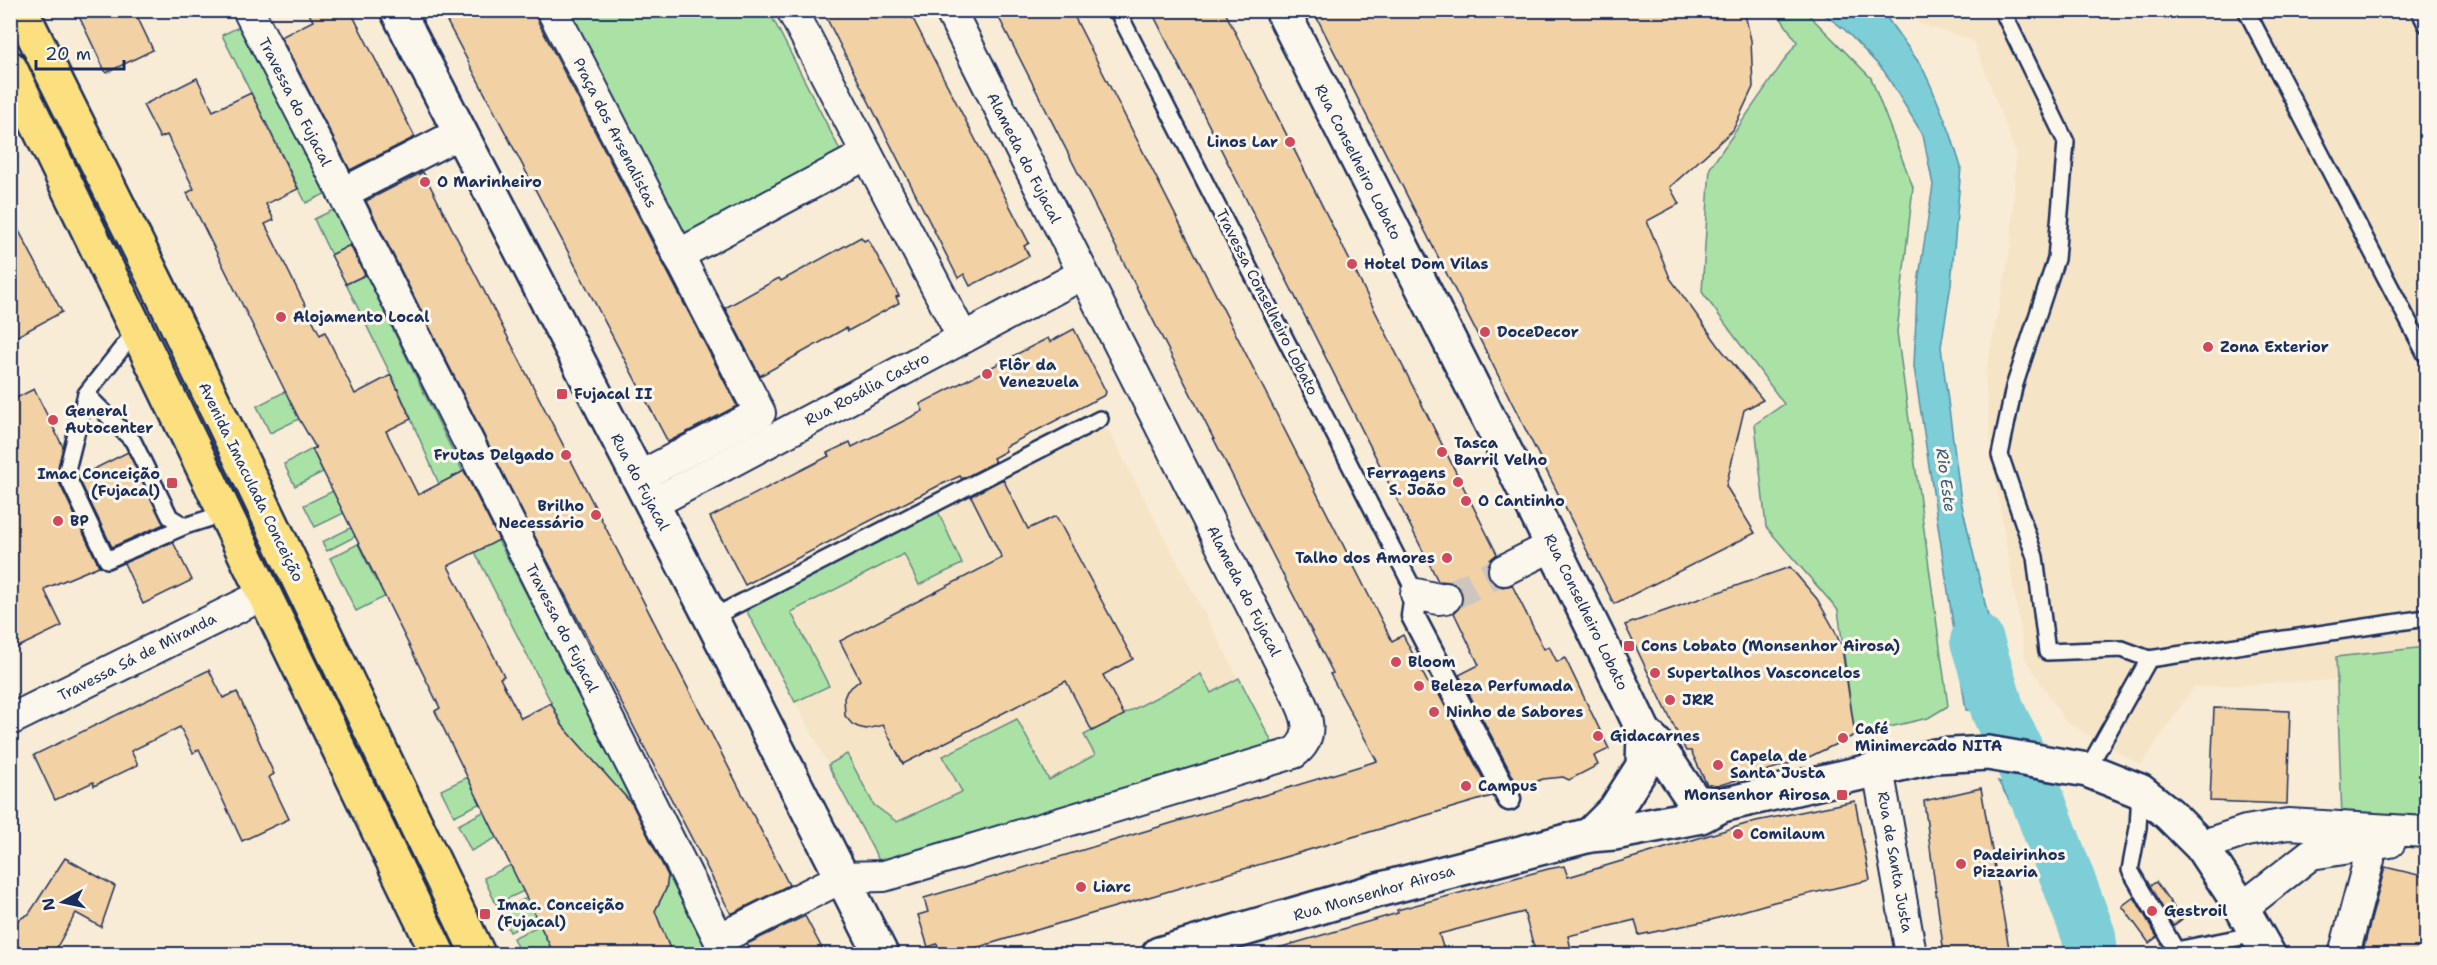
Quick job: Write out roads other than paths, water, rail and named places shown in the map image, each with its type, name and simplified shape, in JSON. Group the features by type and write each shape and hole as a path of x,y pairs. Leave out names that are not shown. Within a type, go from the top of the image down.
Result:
{"main road":[{"name":"Avenida Imaculada Conceição","path":"21,10 159,288 478,954"},
{"name":"Rua do Fujacal","path":"397,10 646,490 881,954"},
{"name":"Rua Conselheiro Lobato","path":"1282,10 1416,279 1554,545 1644,732"},
{"path":"10,68 438,954"},
{"path":"1644,732 1655,743 1695,802 1722,805 1935,756 1981,753 2087,770 2140,791 2169,814 2202,846 2256,932"},
{"path":"1590,835 1615,810 1643,766 1644,732"},
{"name":"Rua Monsenhor Airosa","path":"1159,954 1378,890 1590,835 1614,833 1701,816 1722,805"}],"street":[{"name":"Travessa do Fujacal","path":"248,10 343,193 719,939 843,877"},
{"name":"Praça dos Arsenalistas","path":"552,10 760,413 646,490"},
{"path":"792,10 963,338"},
{"name":"Alameda do Fujacal","path":"843,877 884,876 1294,753 1304,744 1309,726 1298,699 950,10"},
{"path":"343,193 460,133"},
{"path":"678,255 867,154"},
{"name":"Rua Rosália Castro","path":"646,490 963,338 1083,274"},
{"path":"1504,570 1554,545"},
{"path":"1416,594 1446,598"},
{"name":"Travessa Conselheiro Lobato","path":"1416,594 1413,616 1509,799"},
{"name":"Travessa Sá de Miranda","path":"10,720 263,595"},
{"name":"Rua de Santa Justa","path":"1878,769 1911,954"},
{"path":"2202,846 2246,831 2288,824 2427,831"},
{"path":"2256,932 2311,854 2427,837"},
{"path":"2344,954 2369,860 2366,850 2357,846"}],"lane":[{"name":"Travessa Conselheiro Lobato","path":"1117,10 1416,594"},
{"path":"2001,10 2066,142 2056,259 2014,387 2000,454 2035,557 2047,652 2122,649 2149,659 2427,618"},
{"path":"2246,10 2427,356"},
{"path":"2419,10 2427,24"},
{"path":"137,329 86,394 66,474 107,560 185,526 224,514"},
{"path":"86,394 133,441 170,517 185,526"},
{"path":"711,618 1100,420"},
{"path":"2087,770 2149,659"},
{"path":"2140,791 2138,828 2130,870 2176,950 2256,932"}],"water":[{"path":"1820,11 1882,11 1922,67 1950,132 1961,167 1951,284 1941,347 1961,501 1995,646 2027,716 1966,710 1914,367 1917,290 1933,185 1923,135 1884,71 1845,30"},
{"path":"1998,781 2067,804 2101,954 2071,954 2033,842"}],"waterway":[{"name":"Rio Este","path":"1977,641 1998,711 2031,781 2089,936 2091,954"}],"tunnel":[{"path":"1446,598 1504,570"}],"place":[{"name":"Linos Lar","path":"1290,142"},
{"name":"O Marinheiro","path":"425,182"},
{"name":"Hotel Dom Vilas","path":"1352,264"},
{"name":"Alojamento Local","path":"281,317"},
{"name":"DoceDecor","path":"1485,332"},
{"name":"Zona Exterior","path":"2208,347"},
{"name":"Flôr da Venezuela","path":"987,374"},
{"name":"Fujacal II","path":"562,394"},
{"name":"General Autocenter","path":"53,420"},
{"name":"Tasca Barril Velho","path":"1442,452"},
{"name":"Frutas Delgado","path":"566,455"},
{"name":"Ferragens S. João","path":"1458,482"},
{"name":"Imac Conceição (Fujacal)","path":"172,483"},
{"name":"O Cantinho","path":"1466,501"},
{"name":"Brilho Necessário","path":"596,515"},
{"name":"BP","path":"58,521"},
{"name":"Talho dos Amores","path":"1447,558"},
{"name":"Cons Lobato (Monsenhor Airosa)","path":"1629,646"},
{"name":"Bloom","path":"1396,662"},
{"name":"Supertalhos Vasconcelos","path":"1655,673"},
{"name":"Beleza Perfumada","path":"1419,686"},
{"name":"JRR","path":"1670,700"},
{"name":"Ninho de Sabores","path":"1434,712"},
{"name":"Gidacarnes","path":"1598,736"},
{"name":"Café Minimercado NITA","path":"1843,738"},
{"name":"Capela de Santa Justa","path":"1718,765"},
{"name":"Campus","path":"1466,786"},
{"name":"Monsenhor Airosa","path":"1842,795"},
{"name":"Comilaum","path":"1738,834"},
{"name":"Padeirinhos Pizzaria","path":"1961,864"},
{"name":"Liarc","path":"1081,887"},
{"name":"Gestroil","path":"2152,911"},
{"name":"Imac. Conceição (Fujacal)","path":"485,914"}]}
